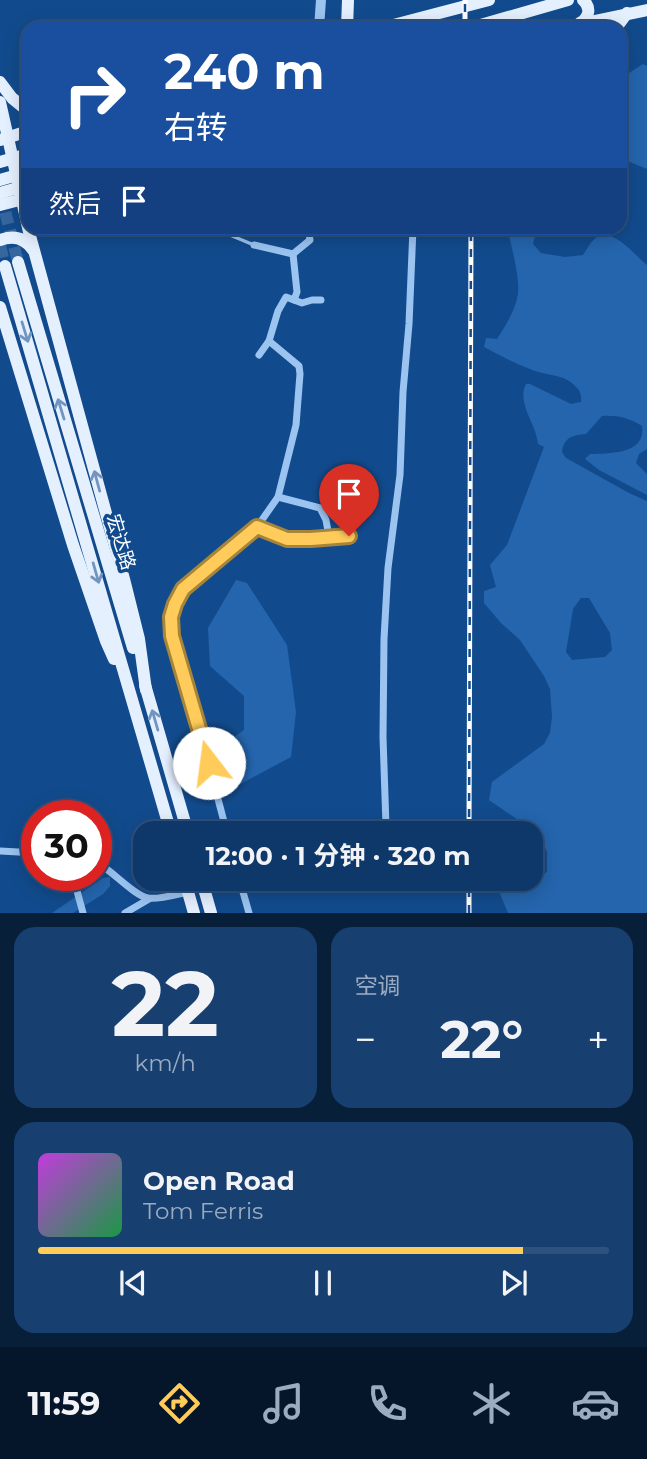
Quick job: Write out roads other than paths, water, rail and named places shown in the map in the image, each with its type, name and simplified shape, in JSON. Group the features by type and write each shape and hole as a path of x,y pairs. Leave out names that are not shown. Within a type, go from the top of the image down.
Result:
{"main road":[{"path":"348,0 348,21"},
{"path":"409,21 489,0"},
{"path":"494,21 568,0"},
{"path":"583,0 589,12 583,21"},
{"path":"589,21 647,10"},
{"path":"621,21 627,13"},
{"path":"0,82 21,105"},
{"path":"0,102 4,139 21,187"},
{"path":"4,139 21,133"},
{"path":"0,162 21,155"},
{"path":"0,180 21,174"},
{"path":"0,193 21,187"},
{"path":"0,205 21,199"},
{"path":"31,235 124,579 139,639 146,690"},
{"path":"35,255 36,235"},
{"path":"0,240 10,237 20,239 29,245 35,255"},
{"name":"宏达路","path":"168,821 12,264 184,821"},
{"path":"0,307 77,557 106,641 131,694"},
{"path":"205,891 211,913"},
{"path":"188,892 194,913"}],"street":[{"path":"320,21 321,0"},
{"path":"293,254 310,240 309,235"},
{"path":"386,821 384,639 388,568 400,475 413,235"},
{"path":"254,245 293,254"},
{"path":"293,254 297,292 294,300"},
{"path":"259,355 269,341 278,311 286,297 302,303 321,300"},
{"path":"224,821 172,636 171,617 183,589 257,527 278,497 296,425 300,374 299,366 269,341"},
{"path":"278,497 320,508 326,520 329,537"},
{"path":"257,527 287,539 349,536"},
{"path":"0,851 21,852"},
{"path":"112,873 138,894 149,899"},
{"path":"77,891 82,913"},
{"path":"243,891 249,913"},
{"path":"125,913 149,899 188,892"}],"lane":[{"path":"230,235 254,245"}],"tunnel":[{"path":"1,195 18,262"},
{"path":"0,246 5,266"}],"railway":[{"path":"465,0 465,21"},
{"path":"469,821 471,235"},
{"path":"469,891 469,913"}]}
